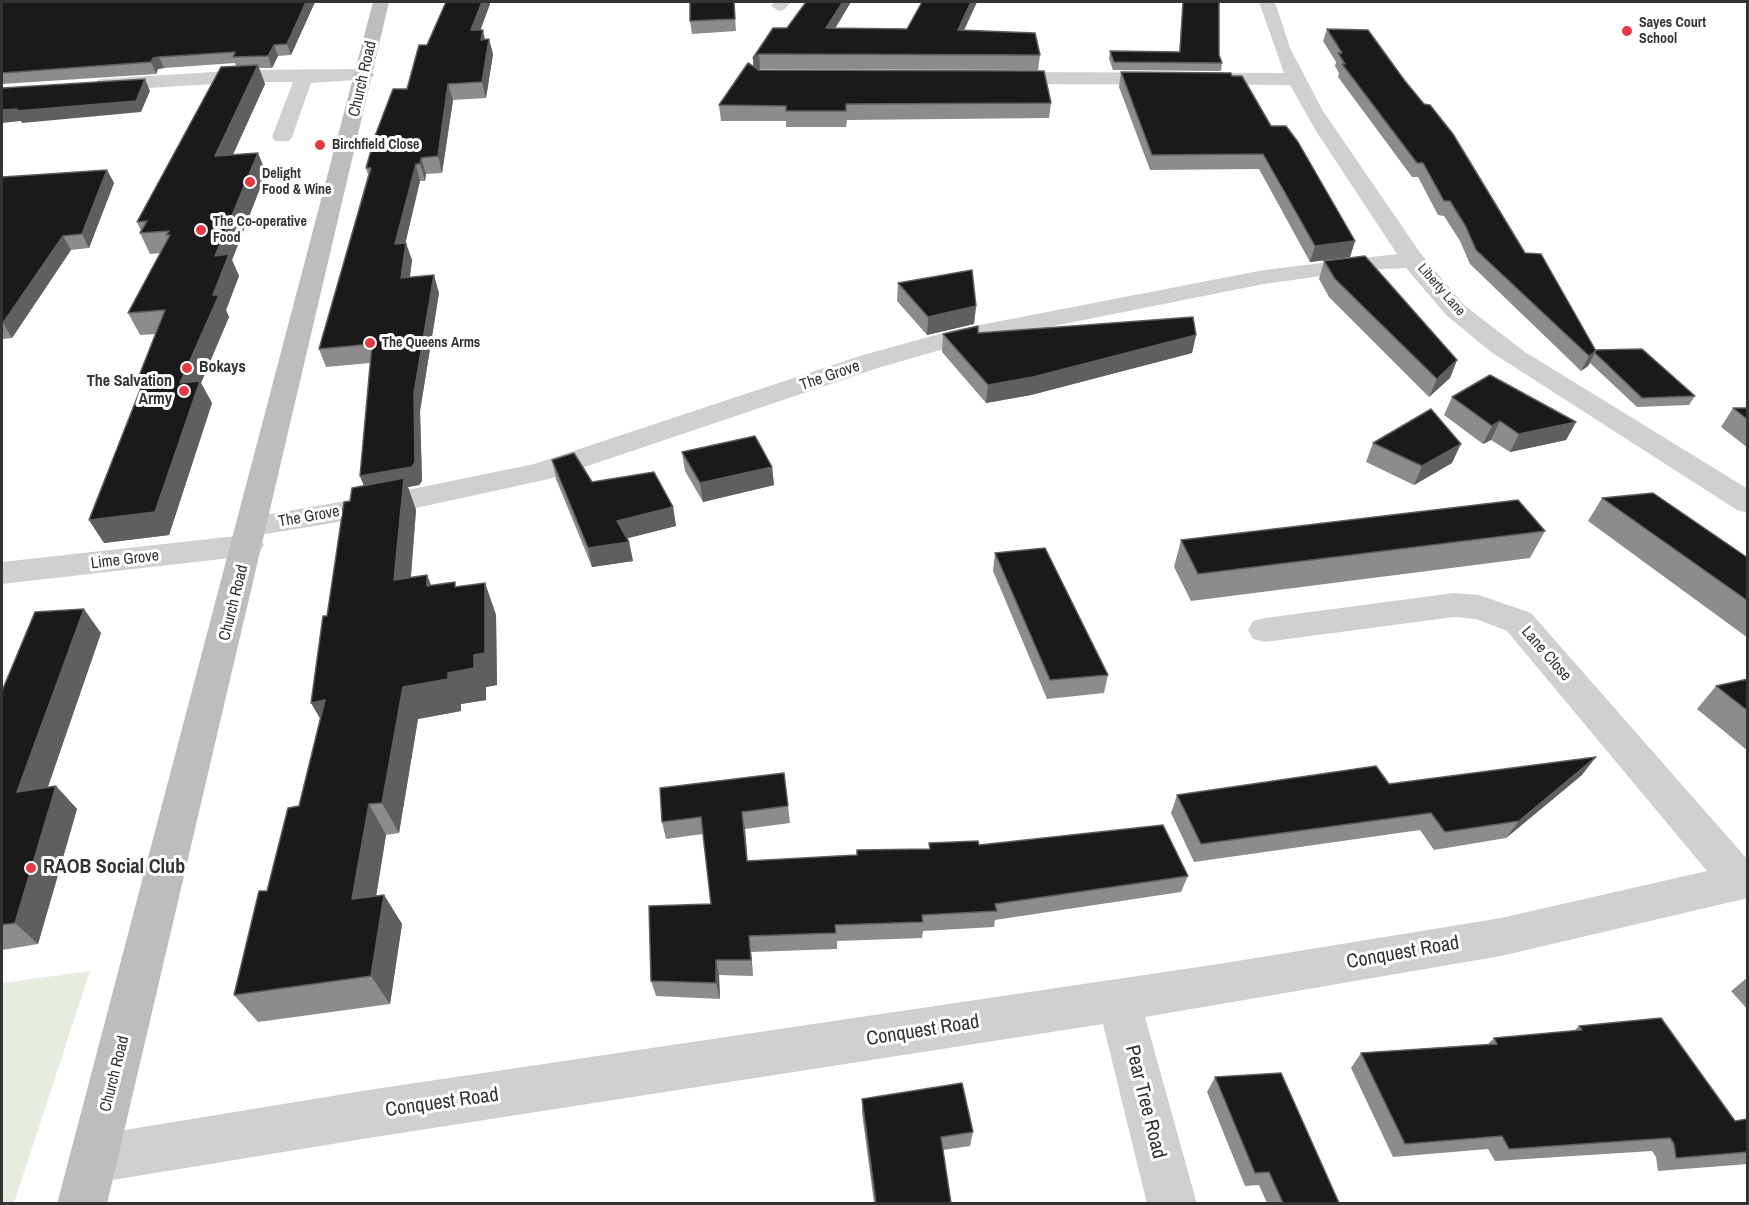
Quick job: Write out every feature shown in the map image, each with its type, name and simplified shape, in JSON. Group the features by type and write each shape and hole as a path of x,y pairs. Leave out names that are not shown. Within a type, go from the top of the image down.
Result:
{"main road":[{"name":"Church Road","path":"88,1181 365,75 381,2"}],"street":[{"name":"Liberty Lane","path":"1267,2 1275,34 1295,79 1336,147 1415,260 1455,309 1493,341 1748,503"},
{"path":"83,87 246,76 365,75"},
{"path":"282,137 304,77"},
{"path":"980,78 1295,79"},
{"name":"The Grove","path":"250,536 539,472 872,361 954,338 1264,277 1364,263 1415,260"},
{"name":"Lime Grove","path":"2,573 250,536"},
{"name":"Lane Close","path":"1265,630 1454,605 1479,607 1519,622 1744,881"},
{"name":"Conquest Road","path":"88,1181 375,1113 1119,1000 1501,937 1744,881"},
{"name":"Pear Tree Road","path":"1119,1000 1172,1203"}],"shaded area":[{"path":"90,971 14,1203 2,1203 2,983"}],"building":[{"path":"2,2 306,2 287,44 274,45 268,56 233,57 235,52 159,57 153,58 151,62 2,73"},
{"path":"446,2 482,2 471,30 483,30 481,40 489,39 482,82 448,84 438,156 421,158 420,164 416,164 395,244 406,243 401,278 434,275 414,393 415,462 412,467 360,476 372,344 319,349 371,168 366,168 375,136 393,89 407,89 419,45 427,45"},
{"path":"690,2 734,2 735,19 690,21"},
{"path":"806,2 843,2 826,28 907,29 922,2 971,2 958,30 1035,33 1040,55 759,54 753,58 773,28 787,28"},
{"path":"1183,2 1219,2 1219,55 1222,63 1114,62 1110,51 1180,52"},
{"path":"1327,29 1368,30 1405,81 1424,104 1430,105 1453,134 1525,253 1541,254 1596,351 1589,356 1476,250 1466,227 1450,201 1444,201 1423,163 1417,163 1342,64 1345,64 1338,53 1342,53"},
{"path":"748,63 759,70 1044,71 1051,103 846,104 846,111 786,111 786,106 719,105"},
{"path":"258,65 215,156 258,153 215,256 229,254 213,295 219,295 180,383 200,381 155,512 89,520 144,380 137,381 165,310 128,313 170,235 166,235 169,231 140,233 147,221 137,222 221,67"},
{"path":"1121,72 1231,73 1232,76 1242,76 1271,126 1286,126 1298,142 1355,241 1315,246 1263,154 1152,155"},
{"path":"145,79 136,101 16,111 17,109 2,110 2,88"},
{"path":"107,170 82,234 63,236 2,323 2,177"},
{"path":"1365,256 1457,360 1437,379 1335,279 1324,261"},
{"path":"972,270 976,306 928,317 898,283"},
{"path":"1193,317 1196,335 1033,377 988,385 943,334 978,326 978,333"},
{"path":"1642,349 1695,396 1642,398 1595,353 1595,350"},
{"path":"1490,375 1576,422 1519,434 1500,421 1492,426 1452,397"},
{"path":"1733,408 1748,408 1748,420"},
{"path":"1431,409 1461,444 1422,466 1373,443"},
{"path":"755,436 772,467 700,483 682,452"},
{"path":"574,453 592,482 654,472 673,507 617,521 629,542 588,548 552,460"},
{"path":"404,478 394,580 427,575 427,586 455,582 455,587 485,583 485,653 474,655 474,668 448,673 448,679 403,687 382,803 369,804 352,899 384,895 371,976 234,995 259,891 267,891 288,808 299,806 325,700 311,703 323,616 327,616 344,502 350,501 352,488"},
{"path":"1653,493 1748,558 1748,601 1602,498"},
{"path":"1518,500 1545,531 1198,574 1181,540"},
{"path":"1045,548 1108,675 1050,680 995,553"},
{"path":"84,609 17,792 56,786 15,923 2,925 2,691 35,612"},
{"path":"1748,679 1748,711 1716,686"},
{"path":"1596,757 1519,821 1445,832 1431,813 1201,844 1177,795 1376,766 1389,784"},
{"path":"784,773 788,806 742,812 747,861 857,855 857,850 930,849 929,843 978,841 979,845 1163,825 1188,876 995,904 997,911 922,915 923,922 835,925 836,933 749,936 751,960 716,960 716,983 651,981 649,906 711,904 701,817 662,822 660,788"},
{"path":"1661,1018 1735,1121 1748,1119 1748,1152 1676,1158 1674,1144 1670,1138 1509,1149 1502,1136 1405,1144 1361,1053 1497,1044 1494,1038 1582,1030 1579,1026"},
{"path":"1281,1073 1339,1203 1283,1203 1269,1172 1255,1173 1215,1077"},
{"path":"962,1083 973,1132 941,1137 951,1203 876,1203 862,1099"}],"place":[{"name":"Sayes Court School","path":"1627,31"},
{"name":"Birchfield Close","path":"320,145"},
{"name":"Delight Food & Wine","path":"250,182"},
{"name":"The Co-operative Food","path":"201,230"},
{"name":"The Queens Arms","path":"370,343"},
{"name":"Bokays","path":"187,368"},
{"name":"The Salvation Army","path":"184,391"},
{"name":"RAOB Social Club","path":"31,868"}]}
